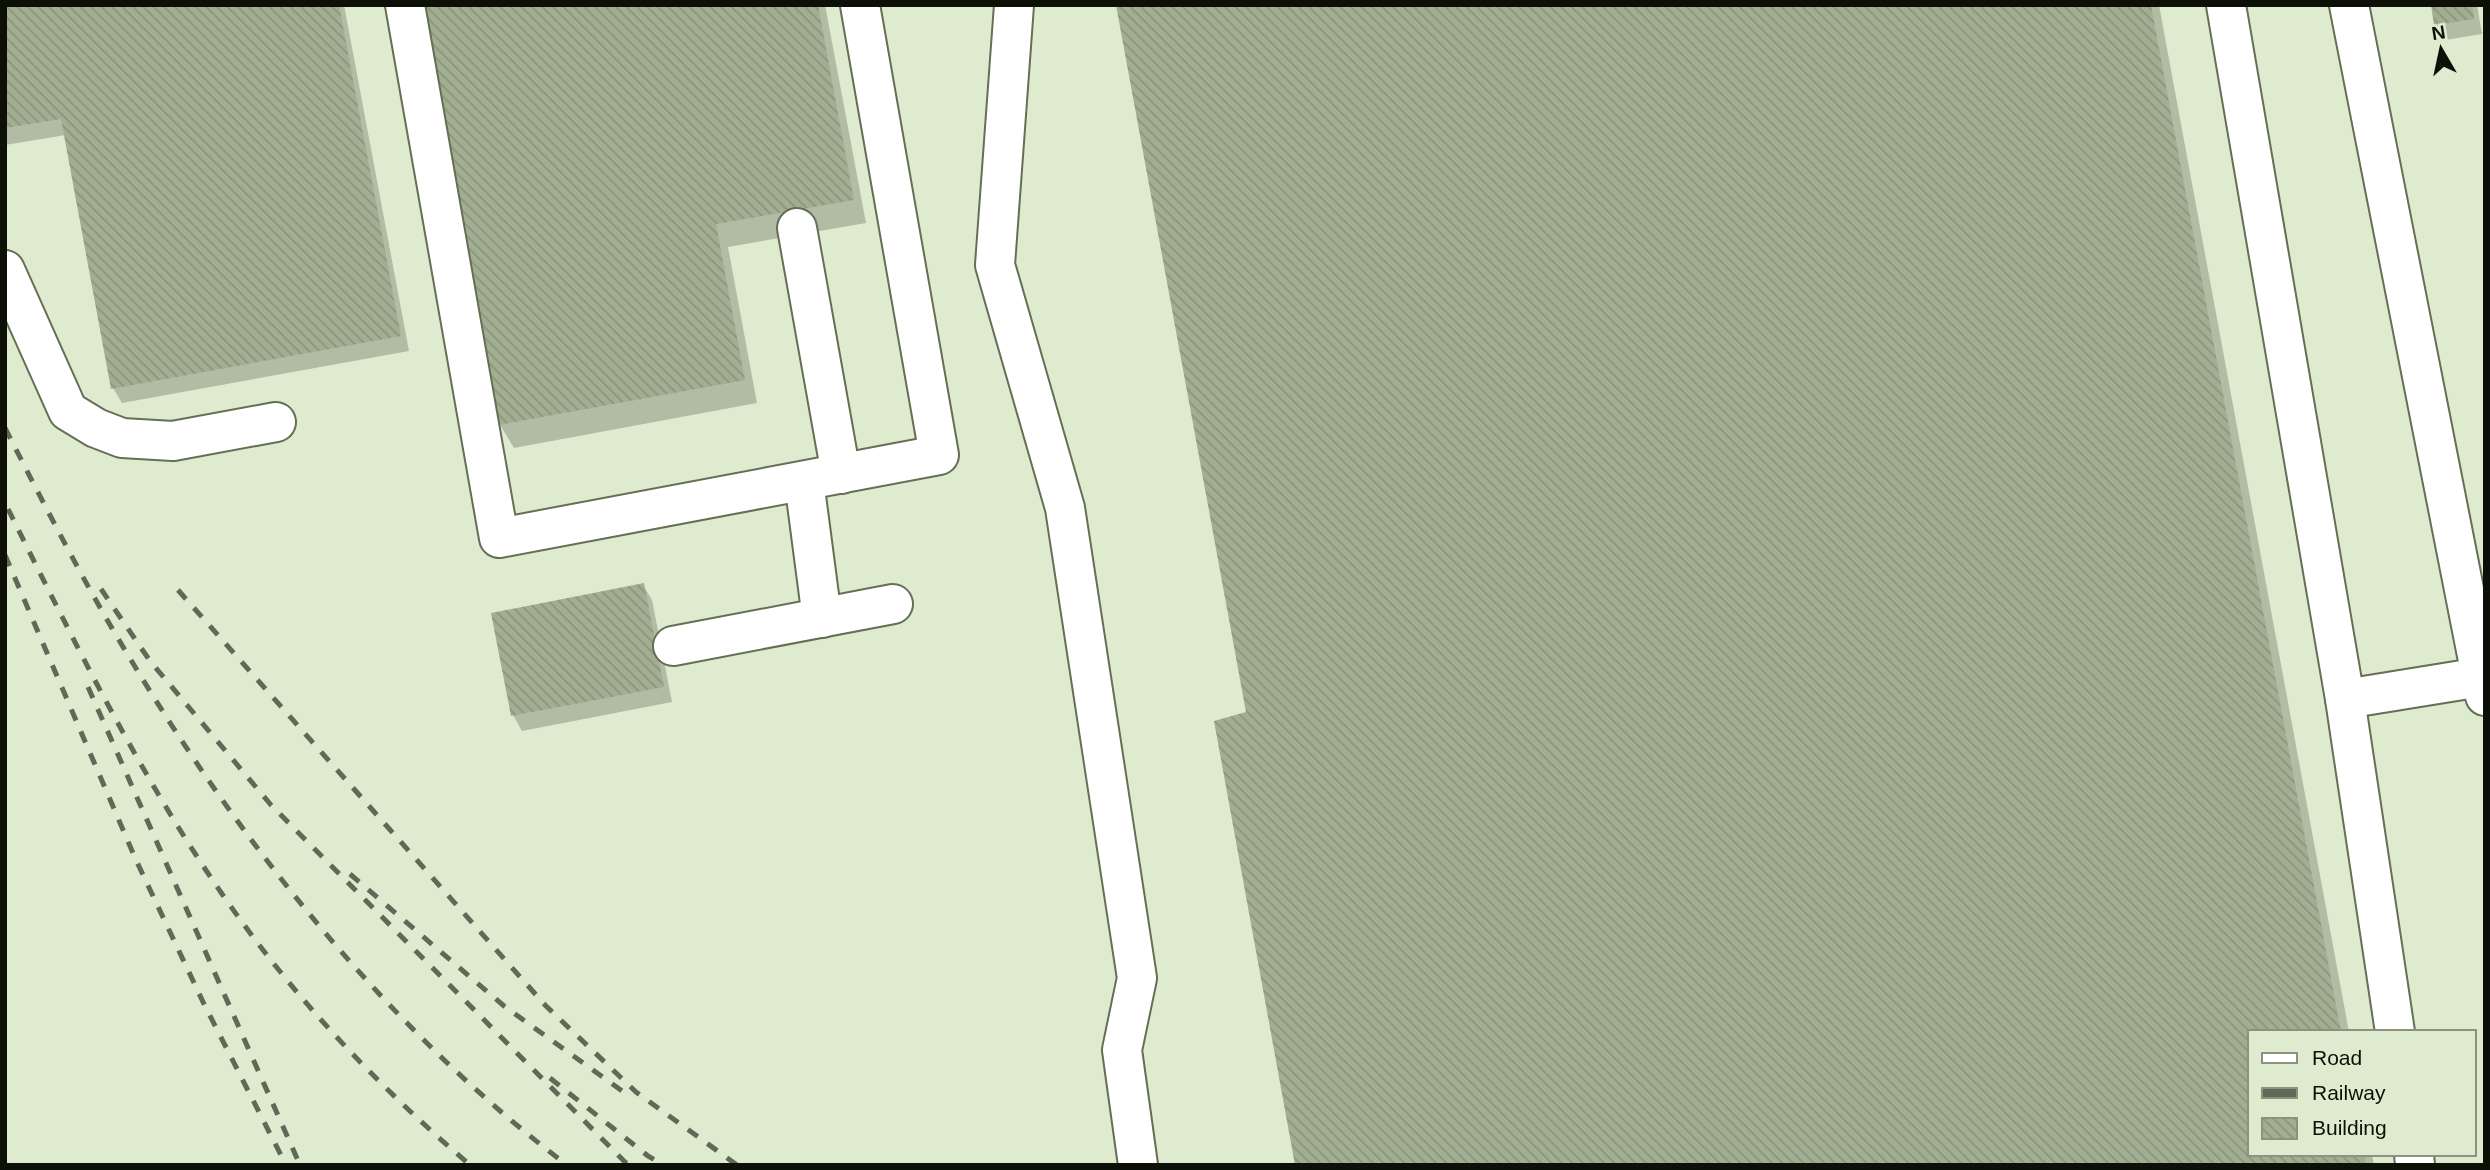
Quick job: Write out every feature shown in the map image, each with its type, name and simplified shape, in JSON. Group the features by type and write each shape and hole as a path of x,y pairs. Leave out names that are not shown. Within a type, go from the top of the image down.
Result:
{"lane":[{"path":"405,5 499,538 939,455 860,5"},
{"path":"1014,5 995,264 1065,508 1137,978 1122,1050 1138,1165"},
{"path":"2226,5 2345,699 2395,1030"},
{"path":"2345,699 2483,686 2349,5"},
{"path":"797,228 841,474"},
{"path":"5,270 68,411 96,428 122,438 173,441 276,422"},
{"path":"804,481 822,618"},
{"path":"673,646 893,604"}],"building":[{"path":"5,5 339,5 401,336 111,389 61,119 5,128"},
{"path":"422,5 818,5 854,200 716,224 745,380 499,425"},
{"path":"1116,5 2151,5 2341,1030 2248,1030 2248,1156 2364,1156 2366,1165 1295,1165 1214,721 1246,712"},
{"path":"2431,5 2472,5 2474,19 2434,25"},
{"path":"644,583 664,687 511,716 491,613"}],"railway":[{"path":"5,428 81,574 131,660 175,730 272,867 325,933 441,1057 503,1113 567,1165"},
{"path":"8,509 131,746 164,804 237,916 278,969 345,1046 418,1119 470,1165"},
{"path":"5,555 136,860 204,1004 286,1165"},
{"path":"101,589 150,661 271,805 628,1165"},
{"path":"178,590 545,1005 636,1092 737,1165"},
{"path":"88,687 300,1165"},
{"path":"350,874 504,1006 629,1096"},
{"path":"550,1078 648,1156 664,1165"}]}
